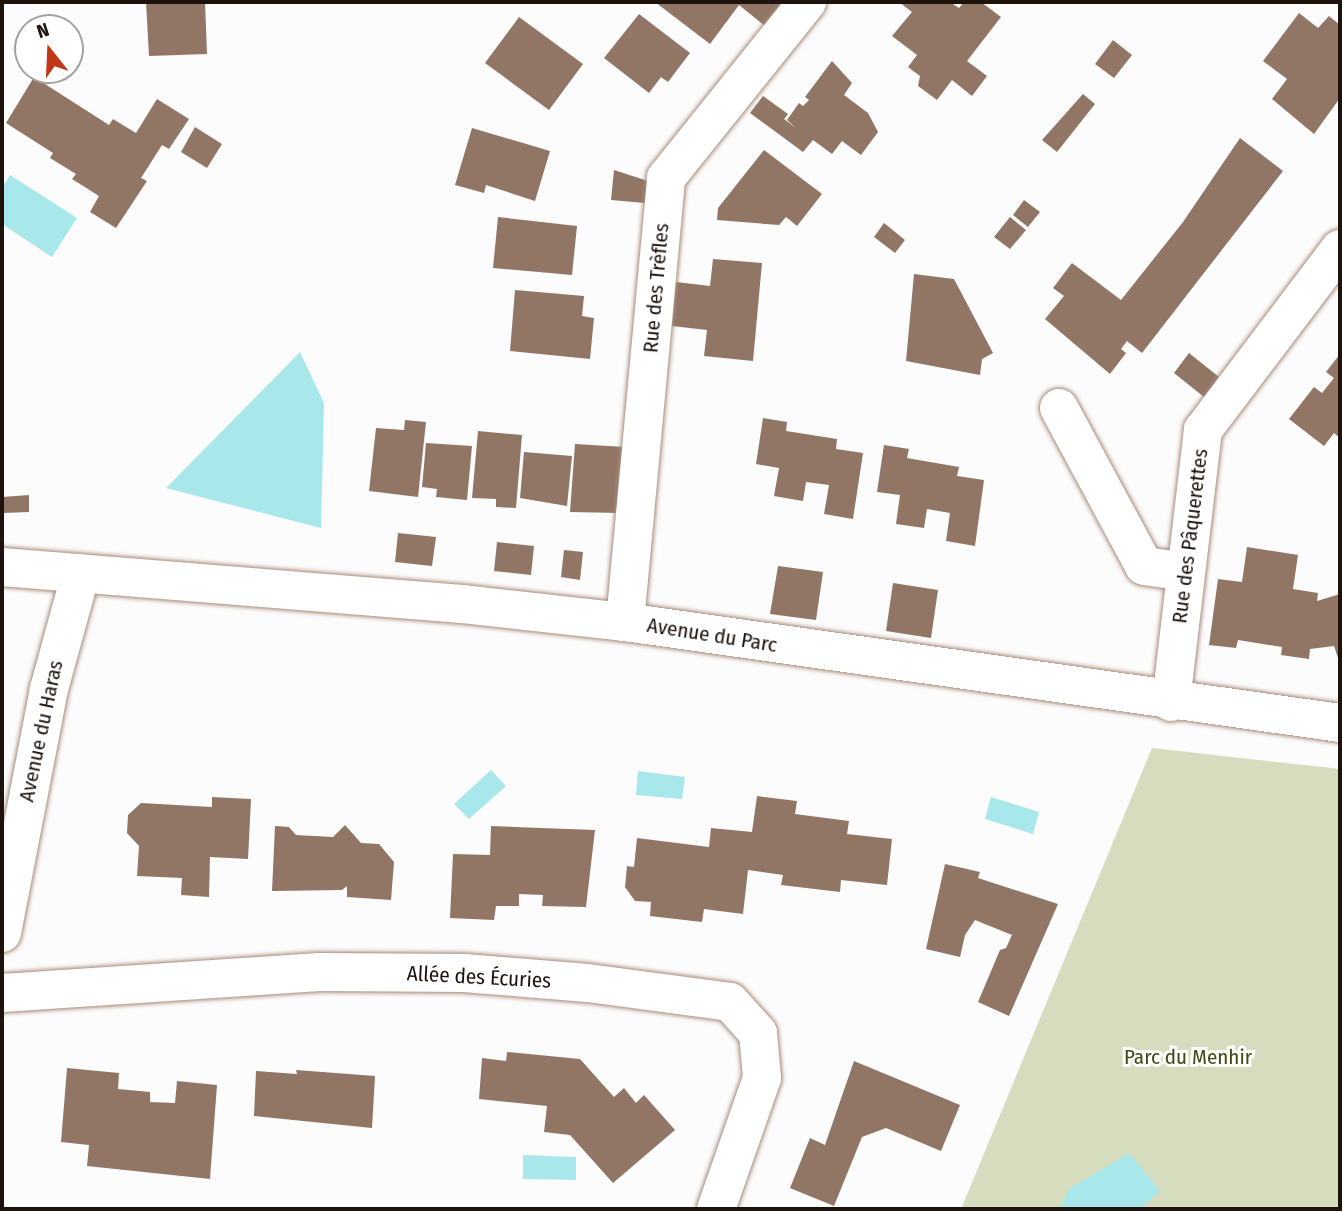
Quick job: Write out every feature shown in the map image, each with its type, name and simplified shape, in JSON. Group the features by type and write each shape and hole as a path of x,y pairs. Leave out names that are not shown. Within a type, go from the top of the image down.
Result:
{"street":[{"name":"Rue des Trèfles","path":"625,622 666,178 807,2"},
{"name":"Rue des Pâquerettes","path":"1171,702 1203,430 1340,249"},
{"path":"1059,408 1144,566 1186,572"},
{"name":"Avenue du Parc","path":"2,567 625,622 1171,702 1340,723"},
{"name":"Avenue du Haras","path":"2,933 49,689 81,573"},
{"name":"Allée des Écuries","path":"2,993 319,972 451,973 588,983 730,1002 758,1033 762,1078 716,1209"}],"green space":[{"name":"Parc du Menhir","path":"1152,748 1340,769 1340,1209 961,1209"}],"water":[{"path":"10,175 77,218 52,257 2,224 2,188"},
{"path":"300,352 324,403 321,528 166,488"},
{"path":"491,770 506,786 469,819 454,804"},
{"path":"638,771 685,777 682,799 636,795"},
{"path":"991,797 1039,812 1033,834 985,819"},
{"path":"1129,1153 1160,1191 1140,1209 1060,1209 1069,1189"},
{"path":"523,1155 576,1157 576,1180 523,1179"}],"building":[{"path":"146,2 205,2 207,54 149,56"},
{"path":"655,2 776,2 783,6 766,27 739,5 710,44"},
{"path":"899,2 950,2 959,8 964,2 981,2 1001,17 967,61 987,76 972,96 952,80 937,100 918,86 920,76 908,67 917,55 892,36 912,12"},
{"path":"1299,13 1318,28 1329,16 1340,25 1340,98 1314,134 1272,99 1287,79 1263,61"},
{"path":"639,14 690,53 668,82 661,77 649,93 604,58"},
{"path":"519,17 583,64 549,110 485,63"},
{"path":"1113,40 1132,55 1114,78 1095,64"},
{"path":"832,61 852,83 844,95 868,113 878,132 861,155 842,141 832,154 813,140 803,152 750,113 763,96 788,114 784,119 796,128 787,120 799,103 803,106 809,100 805,97"},
{"path":"30,84 45,84 109,125 113,119 136,133 157,99 189,119 169,149 162,145 141,178 147,181 116,228 90,212 99,196 72,179 76,174 50,158 53,153 6,123"},
{"path":"1083,94 1095,104 1057,152 1042,140"},
{"path":"195,127 222,144 207,168 181,152"},
{"path":"472,128 550,151 535,201 486,185 484,193 455,185"},
{"path":"1240,138 1283,171 1142,353 1127,341 1121,349 1126,353 1110,374 1045,319 1064,296 1053,288 1072,263 1121,300 1183,222"},
{"path":"764,150 822,194 797,226 786,217 779,225 717,220 718,208"},
{"path":"614,170 648,181 645,203 611,200"},
{"path":"1024,200 1040,212 1028,227 1013,215"},
{"path":"498,217 577,226 572,275 493,268"},
{"path":"1010,217 1026,230 1010,249 994,237"},
{"path":"884,223 905,240 895,253 874,237"},
{"path":"713,259 762,263 753,361 704,356 707,330 672,326 676,282 710,286"},
{"path":"914,274 954,279 993,353 982,359 980,375 906,361"},
{"path":"515,290 584,296 582,316 594,318 590,359 510,351"},
{"path":"1189,353 1219,377 1204,397 1174,373"},
{"path":"1340,354 1340,438 1334,433 1324,446 1289,419 1314,387 1322,393 1334,378 1326,372"},
{"path":"763,418 787,422 786,431 837,439 836,449 863,453 853,519 824,514 829,485 806,482 803,501 774,496 779,468 756,464"},
{"path":"405,420 426,422 418,497 369,491 376,428 404,430"},
{"path":"478,431 522,435 516,508 496,507 496,499 472,498"},
{"path":"426,443 472,446 467,500 436,497 437,489 422,487"},
{"path":"575,444 625,447 620,513 570,512"},
{"path":"884,445 909,449 907,458 959,467 957,476 984,480 975,546 946,541 950,513 927,509 924,528 896,524 900,495 877,492"},
{"path":"524,452 572,456 567,506 520,498"},
{"path":"29,495 29,512 3,513 2,497"},
{"path":"398,533 436,537 432,566 395,562"},
{"path":"497,542 534,546 531,575 494,571"},
{"path":"1247,547 1298,555 1293,589 1318,593 1317,601 1340,594 1340,664 1334,646 1310,649 1309,659 1281,655 1282,647 1238,640 1236,648 1209,645 1218,579 1242,582"},
{"path":"564,550 583,552 580,580 561,577"},
{"path":"778,566 823,572 816,620 770,614"},
{"path":"893,583 938,590 931,638 886,631"},
{"path":"757,796 797,801 795,814 849,821 847,834 892,839 887,885 841,880 840,892 781,885 783,875 748,870 743,914 704,909 702,922 650,916 651,902 635,901 625,887 627,866 634,867 637,838 709,847 711,828 752,832"},
{"path":"212,797 251,799 248,859 210,857 209,897 181,895 182,878 137,876 139,846 127,833 128,815 141,803 212,807"},
{"path":"345,825 361,843 379,844 394,862 391,900 347,897 347,886 342,890 272,891 275,826 289,827 296,835 333,837"},
{"path":"491,826 595,830 586,907 542,906 543,895 519,894 519,906 496,906 494,920 450,918 453,854 490,855"},
{"path":"945,864 980,872 978,878 1058,904 1009,1016 978,1002 1000,950 1006,948 1012,935 975,920 965,935 960,957 926,949"},
{"path":"507,1052 580,1059 614,1097 624,1088 636,1103 644,1095 675,1130 613,1183 570,1135 544,1132 547,1106 479,1099 482,1058 506,1061"},
{"path":"854,1061 960,1105 941,1151 886,1128 862,1137 834,1206 790,1188 810,1138 825,1145"},
{"path":"67,1068 119,1073 118,1089 150,1092 150,1102 175,1103 177,1081 217,1085 210,1179 87,1166 89,1145 61,1142"},
{"path":"296,1070 375,1076 372,1128 254,1116 256,1071 297,1074"}]}
